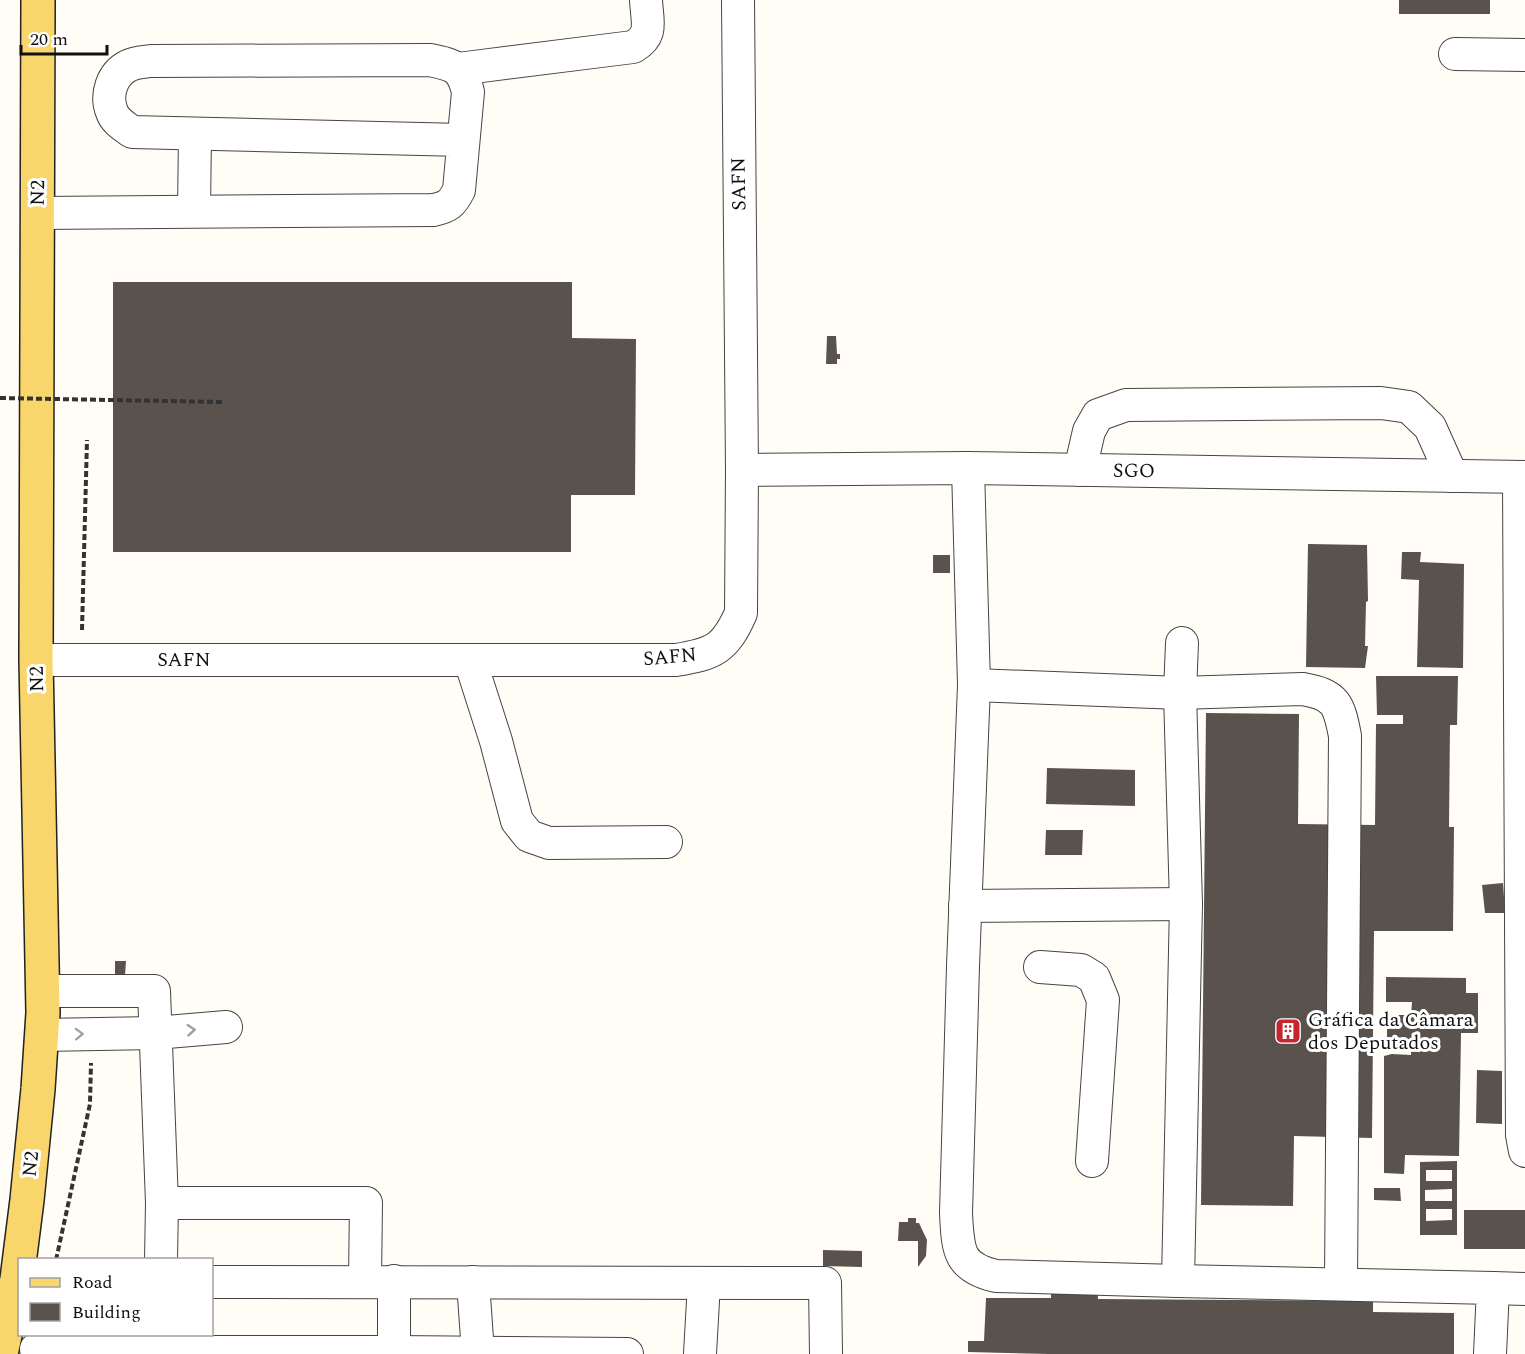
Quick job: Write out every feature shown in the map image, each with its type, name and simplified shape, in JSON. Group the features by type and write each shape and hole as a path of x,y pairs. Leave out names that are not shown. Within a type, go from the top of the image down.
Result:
{"main road":[{"name":"N2","path":"19,1258 27,1200 42,1035 43,991 36,660 38,0"},
{"name":"N2","path":"1,1354 18,1265"}],"street":[{"path":"458,69 633,47 644,41 648,33 646,0"},
{"name":"SAFN","path":"36,660 676,660 705,655 722,644 733,633 741,613 738,0"},
{"path":"1455,54 1525,55"},
{"path":"38,213 433,210 453,203 459,190 468,92 465,77 449,64 430,60 151,61 131,64 122,69 114,79 109,97 112,112 119,123 132,132 463,140"},
{"path":"194,211 195,134"},
{"path":"1080,470 1089,431 1098,415 1126,405 1381,403 1409,407 1430,427 1452,476"},
{"path":"968,468 974,685 956,1213 958,1240 964,1259 980,1272 996,1276 1525,1289"},
{"name":"SGO","path":"742,470 968,468 1522,477"},
{"path":"1522,477 1522,1123 1525,1151"},
{"path":"1178,1281 1186,904 1180,693 1182,643"},
{"path":"470,660 496,741 517,821 529,836 549,843 666,842"},
{"path":"974,685 1180,693 1303,688 1321,692 1332,699 1341,713 1345,736 1341,1284"},
{"path":"965,906 1186,904"},
{"path":"1040,967 1081,970 1094,978 1103,1000 1092,1161"},
{"path":"43,991 154,992 162,1203 161,1258"},
{"path":"42,1035 155,1033 226,1027"},
{"path":"162,1203 366,1203 394,1352"},
{"path":"213,1282 825,1283 826,1354"},
{"path":"473,1282 478,1353"},
{"path":"700,1354 704,1283"},
{"path":"1490,1354 1493,1288"},
{"path":"36,1349 97,1343 394,1352 627,1354"}],"path":[{"path":"0,398 222,402"},
{"path":"81,660 87,440"},
{"path":"56,1258 90,1104 92,1034"}],"building":[{"path":"1399,0 1490,0 1490,14 1399,14"},
{"path":"113,282 572,282 572,338 636,339 635,495 571,495 571,552 113,552"},
{"path":"827,336 836,336 837,354 840,354 837,364 826,364"},
{"path":"1308,544 1367,545 1368,601 1366,602 1365,646 1368,646 1365,668 1306,667"},
{"path":"1402,552 1421,552 1420,562 1464,564 1463,668 1417,667 1419,580 1401,579"},
{"path":"933,555 950,555 950,573 933,573"},
{"name":"Gráfica da Câmara dos Deputados","path":"1376,676 1458,676 1457,725 1450,725 1449,827 1454,827 1453,931 1374,931 1372,1138 1294,1136 1293,1206 1201,1205 1206,713 1299,714 1298,824 1375,825 1376,724 1403,724 1403,715 1377,715"},
{"path":"1047,768 1135,770 1135,806 1046,804"},
{"path":"1046,830 1083,830 1082,855 1045,855"},
{"path":"1503,883 1505,913 1485,913 1482,885"},
{"path":"115,961 126,961 125,975 115,975"},
{"path":"1386,977 1466,978 1466,993 1478,993 1478,1033 1461,1033 1459,1156 1405,1155 1404,1174 1384,1173 1384,1056 1411,1055 1411,1051 1387,1051 1387,1015 1411,1015 1412,1002 1386,1002"},
{"path":"1477,1070 1502,1071 1502,1124 1476,1123"},
{"path":"1457,1161 1457,1235 1420,1235 1420,1162","holes":["1426,1170 1452,1170 1452,1181 1426,1181","1452,1189 1452,1201 1425,1201 1425,1190","1426,1209 1452,1209 1452,1220 1426,1221"]},
{"path":"1374,1188 1400,1188 1401,1201 1374,1200"},
{"path":"1464,1210 1525,1210 1525,1249 1464,1249"},
{"path":"908,1218 916,1218 916,1223 919,1223 927,1240 926,1256 918,1267 918,1241 898,1241 899,1222 908,1222"},
{"path":"823,1250 862,1251 862,1267 823,1266"},
{"path":"1051,1284 1097,1284 1098,1299 1373,1301 1373,1312 1454,1313 1454,1354 968,1352 968,1341 984,1341 986,1298 1051,1298"}],"place":[{"name":"Gráfica da Câmara dos Deputados","path":"1288,1031"}]}
